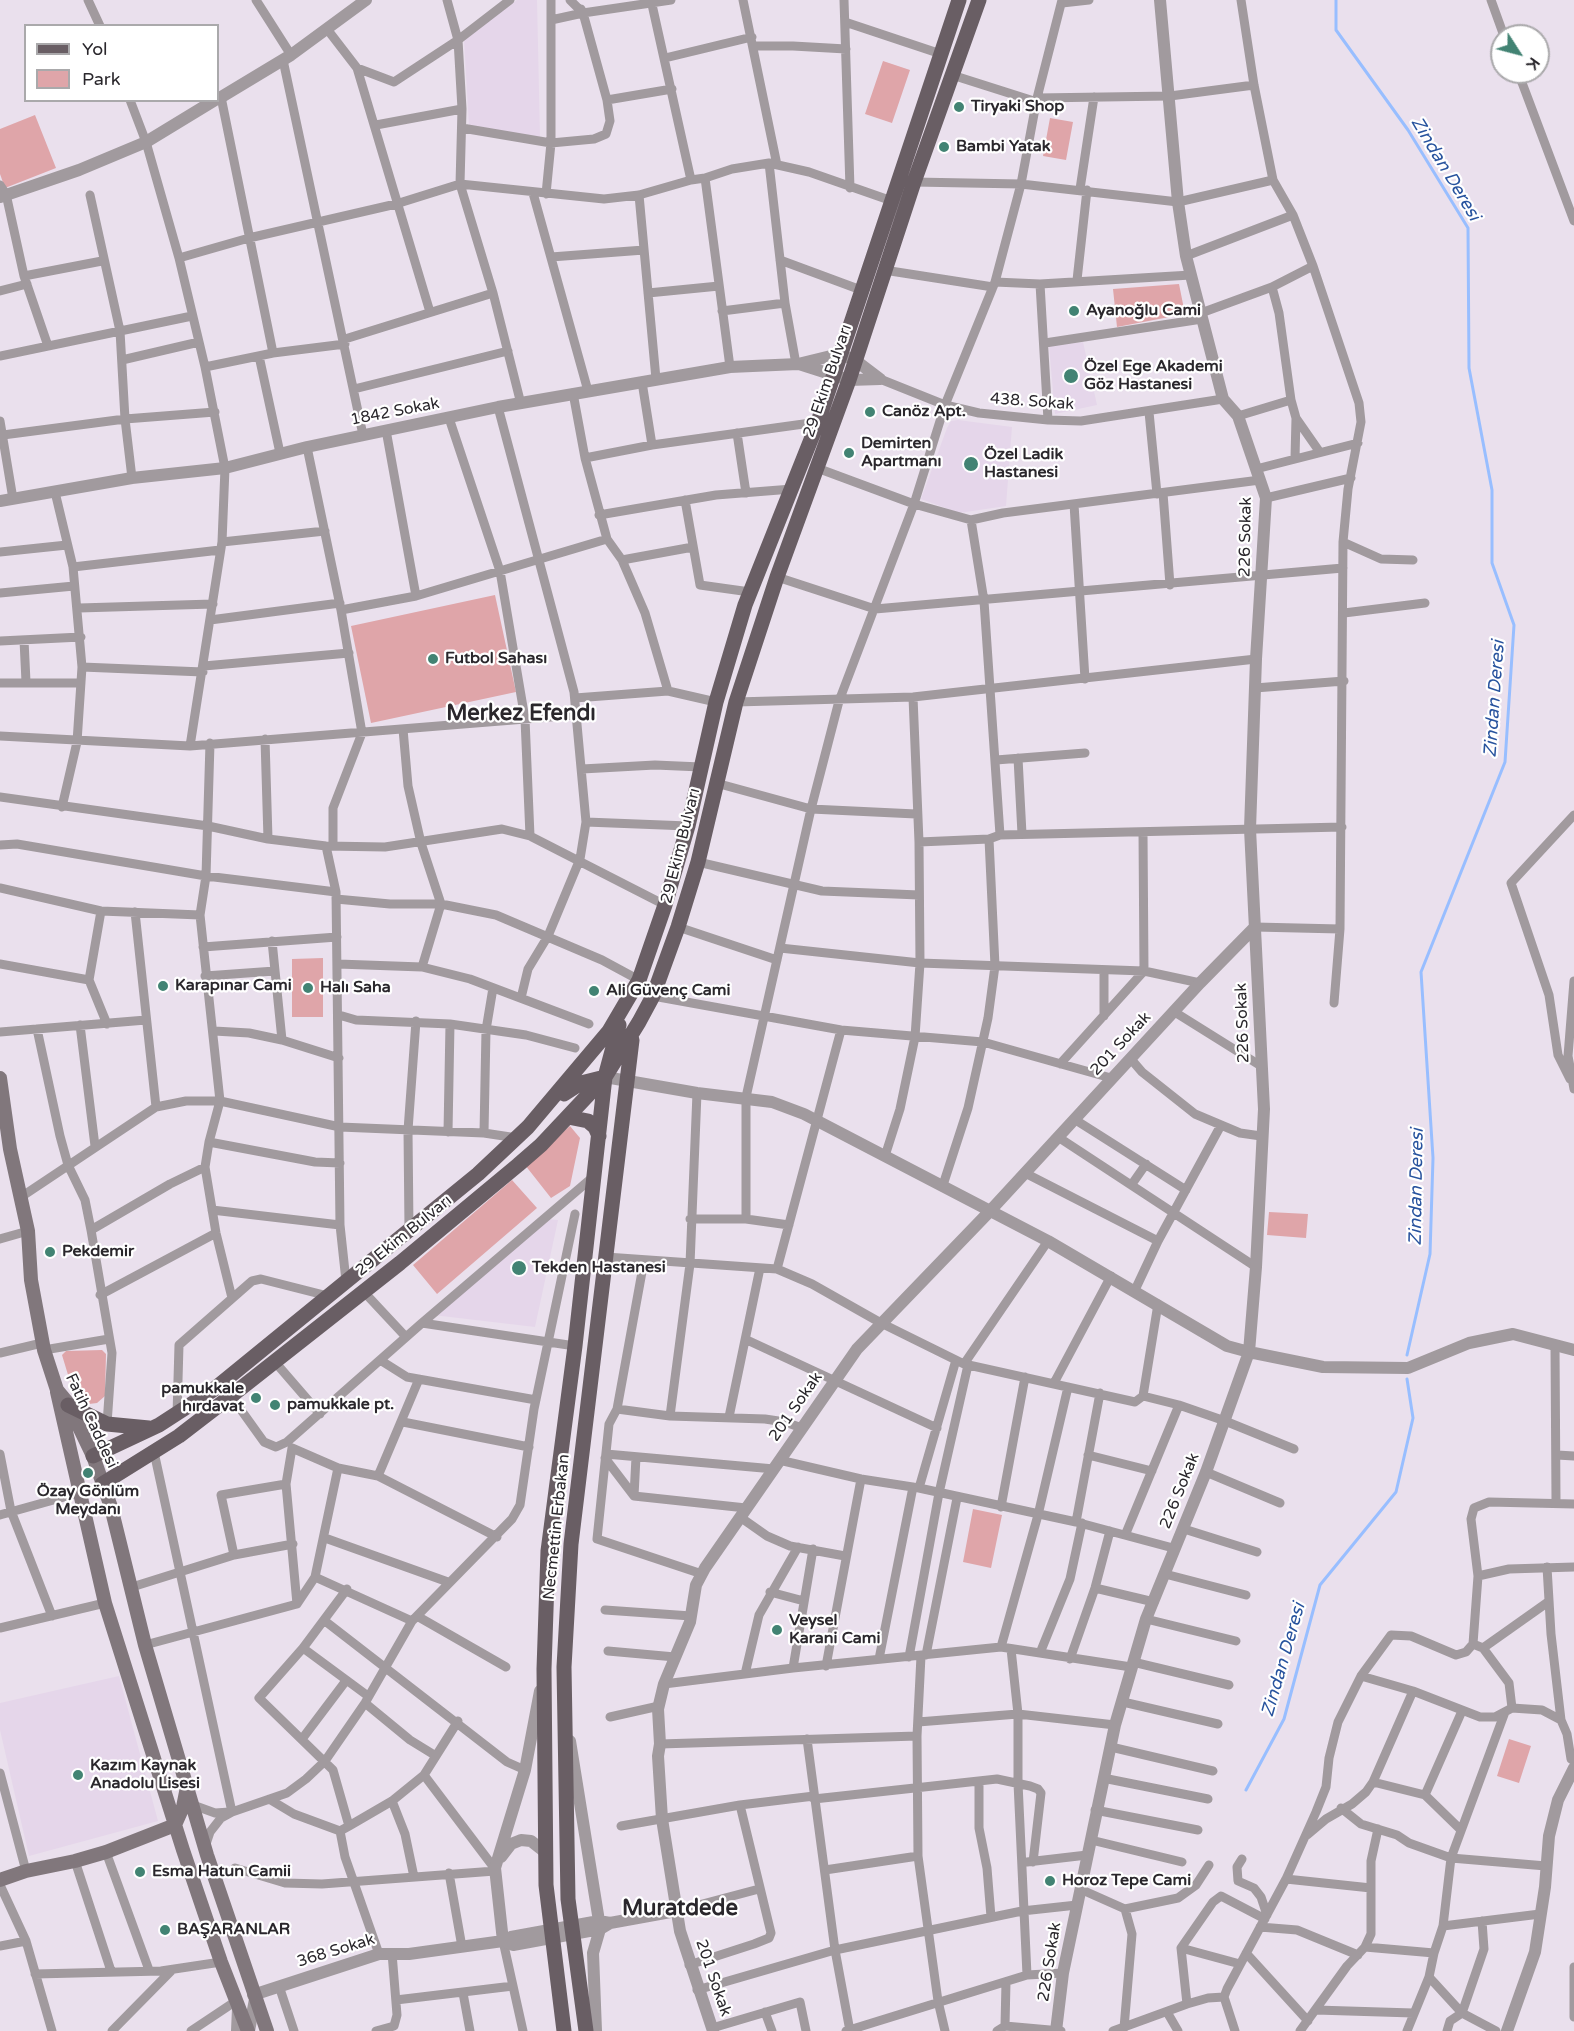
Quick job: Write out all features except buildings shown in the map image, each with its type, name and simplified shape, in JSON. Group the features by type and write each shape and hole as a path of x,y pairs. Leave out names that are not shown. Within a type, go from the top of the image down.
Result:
{"main road":[{"name":"29 Ekim Bulvarı","path":"93,1456 177,1415 213,1390 478,1174 543,1110 609,1031 639,980 665,905 688,826 716,702 750,592 818,422 959,0"},
{"name":"29 Ekim Bulvarı","path":"102,1484 154,1452 231,1396 364,1292 526,1158 605,1077 634,1029 653,996 678,927 698,862 736,702 777,577 849,380 914,182 979,0"},
{"name":"Necmettin Erbakan","path":"564,2031 549,1925 545,1852 544,1669 548,1551 575,1347 605,1077 613,1042 631,994"},
{"name":"Necmettin Erbakan","path":"586,2031 568,1899 564,1700 571,1544 634,1029"},
{"path":"543,1110 575,1086 605,1077"},
{"name":"Fatih Caddesi","path":"0,1078 5,1151 21,1197 28,1231 31,1280 43,1347 57,1390 69,1405 93,1456 111,1507 145,1645 205,1848 267,2031"},
{"path":"568,1117 588,1121 595,1127 599,1136"},
{"path":"57,1390 82,1492 105,1603 183,1850 221,1962 248,2031"},
{"path":"69,1405 107,1424 152,1428"},
{"path":"75,1464 93,1456"},
{"path":"82,1492 102,1484"},
{"path":"0,1880 26,1870 75,1861 106,1852 175,1825 183,1807 187,1784"},
{"path":"152,1834 169,1806"},
{"path":"175,1825 186,1830 205,1848"},
{"path":"152,1834 168,1838 183,1850"}],"street":[{"path":"88,0 99,24"},
{"path":"256,0 287,57 363,435"},
{"path":"219,98 287,57 366,0"},
{"path":"447,0 458,40 462,109 459,184 493,293 521,404"},
{"path":"357,68 394,82 458,40 510,0"},
{"path":"546,194 551,143 551,0"},
{"path":"570,0 583,13"},
{"path":"462,128 551,143 594,140 606,134 610,121 607,100 578,0"},
{"path":"551,20 671,0"},
{"path":"743,0 753,42 773,164 785,303 797,364"},
{"path":"844,0 850,188"},
{"path":"746,1219 746,1097 811,809 839,701 914,504 945,405 994,284 1021,184 1037,100 1062,2 1089,0"},
{"name":"226 Sokak","path":"1058,2031 1063,1973 1091,1840 1095,1810 1115,1725 1146,1619 1173,1548 1184,1529 1206,1472 1249,1352 1264,1109 1250,829 1256,659 1266,498 1238,416 1223,399 1186,256 1178,202 1160,0"},
{"path":"1241,0 1254,85 1273,180 1293,215 1313,266 1359,403 1361,422 1343,542 1342,827 1340,929 1334,1002"},
{"path":"1491,0 1500,24"},
{"path":"652,2 691,180"},
{"path":"845,22 941,54"},
{"path":"327,29 357,68 376,125 396,204 430,312"},
{"path":"665,58 753,42 846,50"},
{"path":"952,75 1037,100 1170,96 1254,85"},
{"path":"1523,84 1574,221"},
{"path":"607,100 672,89"},
{"path":"1077,280 1094,97"},
{"path":"131,102 146,142 179,258 215,412 225,468 221,546 204,669 190,746"},
{"path":"48,346 26,280 2,192 79,170 146,142 213,102"},
{"path":"219,102 273,353"},
{"path":"376,125 462,109"},
{"path":"179,258 249,238 396,204 459,184 604,199 639,195 732,169 773,164 809,172 892,201"},
{"path":"705,178 730,367"},
{"path":"914,182 1021,184 1084,189 1178,202 1273,180"},
{"path":"533,193 588,390"},
{"path":"90,195 102,261 120,331 125,419 132,478"},
{"path":"639,195 656,379"},
{"path":"1186,256 1293,215"},
{"path":"551,257 644,250"},
{"path":"780,260 861,290"},
{"path":"0,291 26,280 102,261"},
{"path":"1045,343 1202,316 1272,287 1313,266"},
{"path":"884,270 994,284 1040,284 1191,275"},
{"path":"1040,284 1048,420"},
{"path":"648,293 719,286"},
{"path":"1272,287 1279,313 1291,400 1296,418 1295,458"},
{"path":"205,367 345,341 493,293"},
{"path":"722,311 785,303"},
{"path":"0,356 192,316"},
{"path":"122,360 199,342"},
{"path":"354,389 508,351"},
{"path":"797,364 839,354 855,360 880,379"},
{"path":"259,356 280,453"},
{"path":"797,364 849,380 880,379"},
{"name":"1842 Sokak","path":"0,501 132,478 225,468 280,453 386,430 588,390 730,367 797,364"},
{"name":"438. Sokak","path":"880,379 945,405 979,414 1048,420 1081,421 1223,399"},
{"path":"642,382 652,445"},
{"path":"573,393 585,458 599,515 607,539 621,560 645,613 668,691"},
{"path":"1238,416 1291,400"},
{"path":"498,407 574,698 586,822 580,860 548,936 528,969 521,998"},
{"path":"3,435 125,419 215,412"},
{"path":"1149,412 1170,585"},
{"path":"449,418 500,571 525,719 530,836"},
{"path":"1296,418 1319,451"},
{"path":"0,421 13,499"},
{"path":"585,458 652,445 818,422"},
{"path":"386,430 416,596"},
{"path":"737,433 746,493"},
{"path":"817,468 914,504 971,520 1160,493 1258,475 1295,458 1358,443"},
{"path":"307,447 341,606 362,733 333,808 330,846 336,896 340,1225 346,1281"},
{"path":"1266,498 1351,478"},
{"path":"599,515 685,500 792,489"},
{"path":"55,492 73,567 79,608 82,667 77,742 62,807"},
{"path":"685,500 700,585 750,592"},
{"path":"1074,504 1085,679"},
{"path":"971,520 984,601 1000,835"},
{"path":"73,567 325,531"},
{"path":"210,620 416,596 607,539"},
{"path":"1343,542 1381,559 1413,560"},
{"path":"0,552 68,545"},
{"path":"621,560 693,547"},
{"path":"777,577 875,609 1262,577 1343,568"},
{"path":"0,593 74,586"},
{"path":"1344,613 1425,603"},
{"path":"79,608 213,604"},
{"path":"0,641 81,637"},
{"path":"24,640 26,682"},
{"path":"82,667 204,669 349,653"},
{"path":"736,702 839,701 913,697 1256,659"},
{"path":"1255,688 1344,681"},
{"path":"0,683 81,683"},
{"path":"574,698 668,691 716,702"},
{"path":"885,1156 900,1109 915,1037 920,963 919,842 916,814 913,697"},
{"path":"0,736 77,742 190,746 575,715"},
{"path":"403,729 408,786 421,843 441,904 422,967"},
{"path":"265,739 268,839"},
{"path":"210,743 206,876 200,915 220,1101 205,1167 216,1233 232,1298"},
{"path":"996,760 1085,753"},
{"path":"1018,758 1022,834"},
{"path":"582,769 654,765 701,767"},
{"path":"716,783 811,809 916,814"},
{"path":"0,797 208,826 268,839 330,846 385,848 476,832 502,830 530,836 665,905"},
{"path":"1574,815 1511,883 1549,995 1558,1055 1574,1089"},
{"path":"586,822 688,826"},
{"path":"919,842 1022,834 1342,827"},
{"path":"1060,1064 1144,971 1143,832"},
{"path":"942,1185 968,1108 995,966 989,838"},
{"path":"0,845 17,844 390,904 441,904 496,915 548,936 639,980"},
{"path":"698,862 822,891 919,895"},
{"path":"0,888 101,911 200,915"},
{"path":"101,911 89,980 107,1024"},
{"path":"135,912 156,1107"},
{"path":"678,927 777,960"},
{"path":"1255,927 1340,929"},
{"name":"201 Sokak","path":"713,2030 689,1965 676,1911 662,1819 658,1756 659,1706 664,1684 691,1616 696,1585 857,1349 990,1211 1173,1011 1255,927"},
{"path":"203,947 337,937"},
{"path":"272,941 282,1040"},
{"path":"780,948 920,963 1144,971 1200,983"},
{"path":"0,964 89,980"},
{"path":"338,964 422,967 493,988 589,1024"},
{"path":"205,976 275,970"},
{"path":"1104,970 1104,1016"},
{"path":"1570,1079 1568,1056 1574,981"},
{"path":"484,1133 486,1030 493,988"},
{"path":"653,996 841,1030 982,1041 1111,1078"},
{"path":"1173,1011 1261,1066"},
{"path":"339,1015 356,1020 450,1024 526,1035 575,1048"},
{"path":"0,1032 146,1020"},
{"path":"409,1229 408,1130 417,1021"},
{"path":"448,1132 450,1024"},
{"path":"80,1025 95,1146"},
{"path":"37,1029 69,1165 85,1200 91,1230 100,1295 112,1353 107,1424"},
{"path":"777,1269 841,1030"},
{"path":"214,1031 249,1033 282,1040 339,1058"},
{"path":"1130,1058 1142,1072 1186,1107 1220,1127 1262,1136"},
{"path":"605,1077 697,1093 746,1097 772,1102 817,1121 1048,1240 1227,1346 1323,1366 1408,1368 1469,1343 1514,1334 1574,1350"},
{"path":"670,1416 690,1264 690,1219 697,1093"},
{"path":"21,1197 156,1107 186,1101 220,1101 340,1127 484,1133 517,1138"},
{"path":"1074,1119 1186,1190"},
{"path":"1135,1290 1158,1241 1220,1127"},
{"path":"1058,1137 1174,1211 1256,1267"},
{"path":"209,1142 315,1162 340,1163"},
{"path":"1132,1184 1146,1164"},
{"path":"91,1230 170,1184 205,1167"},
{"path":"1025,1173 1158,1241"},
{"path":"297,1604 286,1484 290,1445 320,1414 380,1360 594,1176"},
{"path":"212,1210 340,1225"},
{"path":"193,1805 215,1813 232,1812 297,1786 325,1761 366,1700 415,1618 448,1582 497,1537 512,1519 520,1505 536,1400 575,1214"},
{"path":"690,1219 746,1219 789,1226"},
{"path":"0,1239 28,1231"},
{"path":"100,1295 216,1233"},
{"path":"879,1659 916,1487 963,1363 1048,1240"},
{"path":"606,1257 777,1269 812,1284 881,1323 963,1363 1135,1402 1143,1396 1158,1304"},
{"path":"644,1261 617,1409 609,1424 597,1539 702,1574"},
{"path":"729,1417 747,1340 760,1268"},
{"path":"1054,1383 1111,1276"},
{"path":"177,1415 179,1345 252,1281 261,1279 328,1296"},
{"path":"364,1292 406,1337"},
{"path":"422,1323 575,1347"},
{"path":"0,1353 109,1339"},
{"path":"747,1340 836,1379 937,1428"},
{"path":"1555,1345 1556,1501"},
{"path":"380,1360 407,1377 536,1400"},
{"path":"275,1362 320,1414"},
{"path":"909,1657 963,1363"},
{"path":"1001,1507 1025,1377"},
{"path":"378,1476 404,1422 420,1380"},
{"path":"1027,1975 1017,1783 1018,1714 1006,1648 1068,1387"},
{"path":"1040,1653 1070,1579 1088,1455 1100,1393"},
{"path":"231,1396 268,1445 276,1447 290,1445 338,1468 378,1476 497,1537"},
{"path":"1143,1396 1179,1405 1225,1421 1294,1449"},
{"path":"1126,1533 1179,1405"},
{"path":"617,1409 670,1416 729,1417 785,1422 802,1428"},
{"path":"404,1422 529,1447"},
{"path":"154,1452 191,1633 232,1812"},
{"path":"0,1454 11,1512 52,1616"},
{"path":"1088,1455 1152,1471"},
{"path":"1557,1455 1574,1456"},
{"path":"605,1456 777,1464 916,1487 957,1498 1126,1533 1173,1548"},
{"path":"605,1456 634,1496 743,1513 767,1536 798,1547 845,1556"},
{"path":"634,1496 636,1457"},
{"path":"145,1645 297,1604 315,1577 338,1468"},
{"path":"1206,1472 1280,1503"},
{"path":"826,1666 861,1479"},
{"path":"234,1555 221,1496 286,1484"},
{"path":"0,1515 65,1499 82,1492"},
{"path":"945,2031 938,2001 918,1856 917,1736 923,1656 957,1498"},
{"path":"1234,2031 1224,1997 1239,1964 1287,1879 1326,1787 1329,1758 1338,1722 1361,1676 1391,1635 1411,1636 1456,1655 1466,1652 1473,1644 1478,1576 1471,1519 1474,1508 1489,1502 1556,1501 1574,1504"},
{"path":"1184,1529 1257,1552"},
{"path":"1070,1659 1095,1588 1110,1531"},
{"path":"324,1538 448,1582"},
{"path":"132,1587 234,1555 293,1544"},
{"path":"745,1674 751,1638 770,1592 798,1547"},
{"path":"793,1668 813,1549"},
{"path":"1547,1567 1548,1602 1561,1720 1567,1734 1571,1759 1574,1761"},
{"path":"1478,1576 1509,1569 1574,1567"},
{"path":"1165,1574 1246,1595"},
{"path":"315,1577 415,1618 506,1667"},
{"path":"1095,1588 1154,1602"},
{"path":"347,1589 325,1622 259,1698 325,1761 337,1778 344,1828 345,1857 379,1954"},
{"path":"770,1592 804,1601"},
{"path":"1484,1648 1548,1602"},
{"path":"0,1628 105,1603"},
{"path":"605,1610 691,1616"},
{"path":"1146,1619 1236,1641"},
{"path":"325,1622 383,1669 458,1721 507,1762 525,1770"},
{"path":"1407,2031 1429,1977 1443,1926 1451,1858 1509,1710 1509,1683 1484,1648 1473,1644"},
{"path":"303,1648 410,1740 436,1756"},
{"path":"664,1684 793,1668 1006,1648 1070,1659 1132,1665 1229,1684"},
{"path":"608,1651 675,1657"},
{"path":"495,1870 525,1770 544,1669"},
{"path":"1361,1676 1413,1691 1480,1718 1496,1717 1509,1710 1542,1710 1561,1720"},
{"path":"302,1739 345,1682"},
{"path":"1303,1839 1341,1808 1359,1798 1373,1782 1413,1691"},
{"path":"564,1700 603,1924 593,1953 596,2031"},
{"path":"1123,1702 1218,1724"},
{"path":"610,1717 659,1706"},
{"path":"1425,1795 1462,1711"},
{"path":"918,1722 1018,1714 1115,1725"},
{"path":"269,1799 294,1814 344,1828 392,1801 424,1775 458,1721"},
{"path":"660,1744 917,1736"},
{"path":"807,1739 834,1950 849,2031 938,2001 1027,1975 1063,1973"},
{"path":"1111,1747 1213,1771"},
{"path":"1507,2031 1535,1952 1549,1836 1558,1800 1574,1768"},
{"path":"0,1773 26,1870"},
{"path":"424,1775 495,1870 509,1941 513,1986 523,2031"},
{"path":"1103,1778 1208,1799"},
{"path":"621,1826 740,1805 997,1779 1038,1789 1041,1793 1033,1862"},
{"path":"979,1781 979,1828 987,1868 991,1917"},
{"path":"1373,1782 1425,1795 1461,1830"},
{"path":"392,1801 405,1834 414,1877"},
{"path":"689,1965 769,1938 771,1933 740,1805"},
{"path":"1341,1808 1360,1824 1378,1828 1451,1858 1546,1866"},
{"path":"1095,1810 1198,1830"},
{"path":"205,1848 214,1825 232,1812"},
{"path":"1300,2031 1365,1947 1371,1934 1371,1861 1378,1828"},
{"path":"1091,1840 1182,1862"},
{"path":"495,1870 507,1849 515,1842 531,1841 545,1852"},
{"path":"106,1852 149,1970"},
{"path":"1022,1863 1087,1855"},
{"path":"825,1870 918,1856"},
{"path":"1242,1859 1237,1867 1238,1881 1254,1888 1261,1897 1264,1920"},
{"path":"75,1861 111,1971"},
{"path":"1080,1889 1125,1909 1178,1898 1196,1885 1209,1864"},
{"path":"235,1868 285,1883 355,1883 495,1870"},
{"path":"449,1873 462,1947"},
{"path":"1287,1879 1371,1888"},
{"path":"0,1885 26,1941 52,2031"},
{"path":"676,1911 759,1889"},
{"path":"1187,2004 1181,1948 1206,1910 1221,1896 1264,1920 1297,1929 1358,1955"},
{"path":"698,1990 834,1950 927,1929 1022,1911 1077,1905"},
{"path":"1125,1909 1132,1934 1120,2030 1187,2004 1208,1998 1224,1997"},
{"name":"368 Sokak","path":"254,1997 279,1986 379,1954 509,1941 676,1911"},
{"path":"1443,1926 1540,1914"},
{"path":"1447,2031 1450,2021 1462,2013 1484,1948 1482,1921"},
{"path":"0,1946 26,1941"},
{"path":"1365,1947 1434,1953"},
{"path":"1181,1948 1239,1964"},
{"path":"376,2031 394,2026 397,2015 392,1953"},
{"path":"1246,1953 1308,2020"},
{"path":"35,1974 174,1969 221,1962"},
{"path":"1574,1967 1574,2017"},
{"path":"112,2031 165,1975 174,1969"},
{"path":"1429,1977 1462,2013 1496,2031"},
{"path":"1005,1982 1001,2028 1058,2031"},
{"path":"279,1986 294,2031"},
{"path":"396,2000 513,1986"},
{"path":"463,1993 470,2031"},
{"path":"248,2031 254,1997"},
{"path":"191,2031 236,2001 239,2016 237,2031"},
{"path":"713,2030 800,2002 806,2031"},
{"path":"1316,2010 1413,2013"},
{"path":"765,2012 772,2031"},
{"path":"1167,2012 1178,2031"}],"shaded area":[{"path":"517,0 537,0 540,137 469,126 464,40"},
{"name":"Özel Ege Akademi Göz Hastanesi","path":"1083,342 1097,405 1055,414 1049,346"},
{"name":"Özel Ladik Hastanesi","path":"951,421 1012,427 1006,506 959,513 921,499 947,428"},
{"name":"Tekden Hastanesi","path":"547,1219 558,1220 535,1327 433,1315"},
{"name":"Kazım Kaynak Anadolu Lisesi","path":"119,1676 158,1821 29,1856 0,1730 0,1703"}],"green space":[{"path":"883,61 910,70 892,123 865,114"},
{"path":"35,115 56,168 5,188 0,174 0,129"},
{"path":"1050,118 1073,122 1066,160 1043,156"},
{"path":"1179,284 1185,314 1117,327 1113,289"},
{"name":"Futbol Sahası","path":"495,595 516,692 371,723 351,626"},
{"name":"Halı Saha","path":"323,958 323,1017 292,1017 292,959"},
{"path":"570,1126 580,1138 570,1186 551,1198 525,1165"},
{"path":"512,1180 537,1208 437,1294 413,1265"},
{"path":"1269,1212 1308,1214 1306,1238 1267,1235"},
{"path":"102,1350 106,1354 105,1396 97,1403 89,1404 81,1399 72,1388 62,1355 66,1351"},
{"path":"973,1509 1002,1515 991,1568 963,1562"},
{"path":"1509,1739 1531,1746 1519,1783 1497,1776"}],"waterway":[{"name":"Zindan Deresi","path":"1336,0 1336,30 1408,130 1468,228 1469,368 1492,490 1492,563 1514,625 1505,762 1421,972 1433,1158 1430,1254 1407,1355"},
{"name":"Zindan Deresi","path":"1246,1790 1284,1719 1320,1585 1396,1492 1413,1418 1407,1379"}],"place":[{"name":"Tiryaki Shop","path":"959,107"},
{"name":"Bambi Yatak","path":"944,147"},
{"name":"Ayanoğlu Cami","path":"1074,311"},
{"name":"Özel Ege Akademi Göz Hastanesi","path":"1071,376"},
{"name":"Canöz Apt.","path":"870,412"},
{"name":"Demirten Apartmanı","path":"849,453"},
{"name":"Özel Ladik Hastanesi","path":"971,464"},
{"name":"Futbol Sahası","path":"433,659"},
{"name":"Karapınar Cami","path":"163,986"},
{"name":"Halı Saha","path":"308,988"},
{"name":"Ali Güvenç Cami","path":"594,991"},
{"name":"Pekdemir","path":"50,1252"},
{"name":"Tekden Hastanesi","path":"519,1268"},
{"name":"pamukkale hırdavat","path":"256,1398"},
{"name":"pamukkale pt.","path":"275,1405"},
{"name":"Özay Gönlüm Meydanı","path":"88,1473"},
{"name":"Veysel Karani Cami","path":"777,1630"},
{"name":"Kazım Kaynak Anadolu Lisesi","path":"78,1775"},
{"name":"Esma Hatun Camii","path":"140,1872"},
{"name":"Horoz Tepe Cami","path":"1050,1881"},
{"name":"BAŞARANLAR","path":"165,1930"}],"district":[{"name":"Merkez Efendı","path":"521,714"},
{"name":"Muratdede","path":"680,1909"}]}
